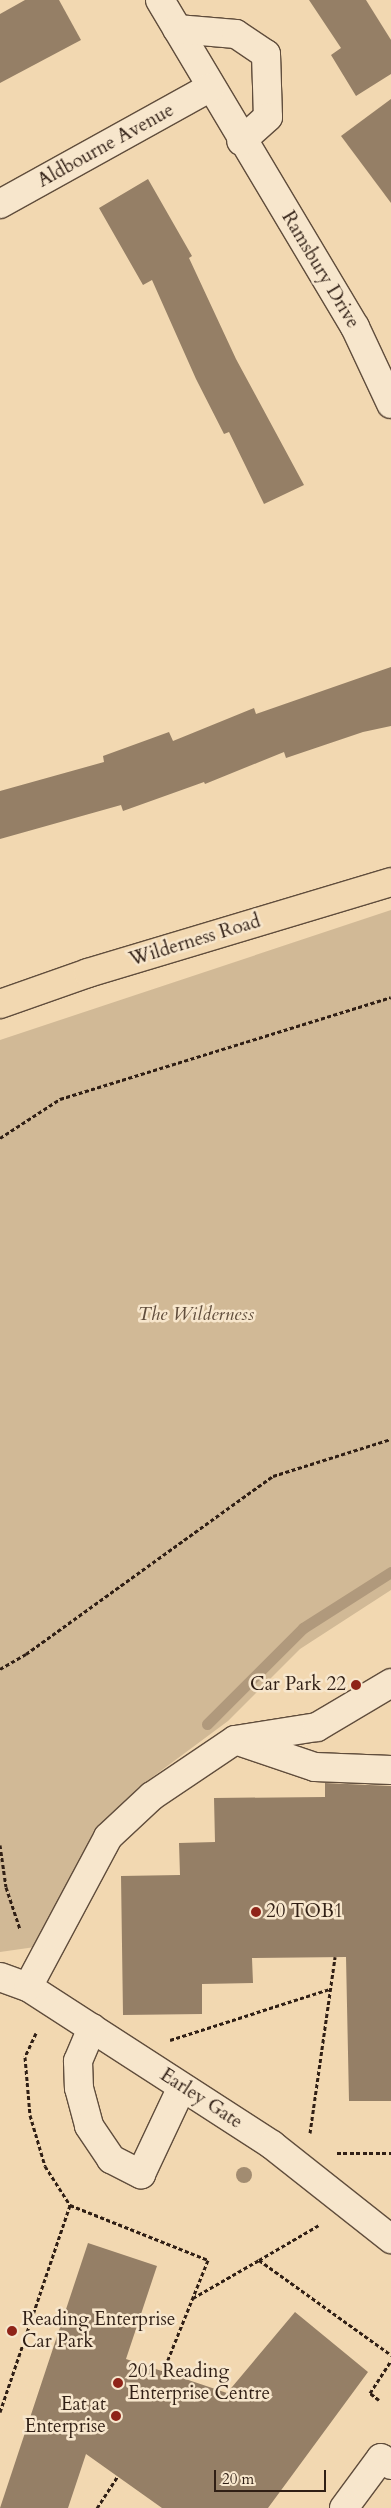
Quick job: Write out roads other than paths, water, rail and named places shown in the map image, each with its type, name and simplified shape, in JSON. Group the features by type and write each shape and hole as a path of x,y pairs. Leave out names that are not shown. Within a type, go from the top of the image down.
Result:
{"main road":[{"name":"Wilderness Road","path":"0,1004 88,974 391,882"}],"street":[{"name":"Ramsbury Drive","path":"160,0 241,141 355,327 391,404"},
{"path":"177,29 236,34 266,54 268,117 241,141"},
{"name":"Aldbourne Avenue","path":"0,204 211,87"},
{"path":"37,1988 108,1837 152,1796 235,1740 317,1727 391,1683"},
{"path":"235,1740 315,1767 391,1770"},
{"name":"Earley Gate","path":"1,1980 37,1988 92,2028 272,2145 391,2239"},
{"path":"92,2028 78,2061 79,2088 89,2126 111,2159 141,2174 182,2087"},
{"path":"344,2508 381,2458 391,2465"}],"waterway":[{"path":"207,1724 303,1628 391,1572"}],"place":[{"name":"Car Park 22","path":"356,1685"},
{"name":"20 TOB1","path":"256,1912"},
{"name":"Reading Enterprise Car Park","path":"12,2331"},
{"name":"201 Reading Enterprise Centre","path":"118,2383"},
{"name":"Eat at Enterprise","path":"116,2416"}],"park label":[{"name":"The Wilderness","path":"196,1315"}]}
